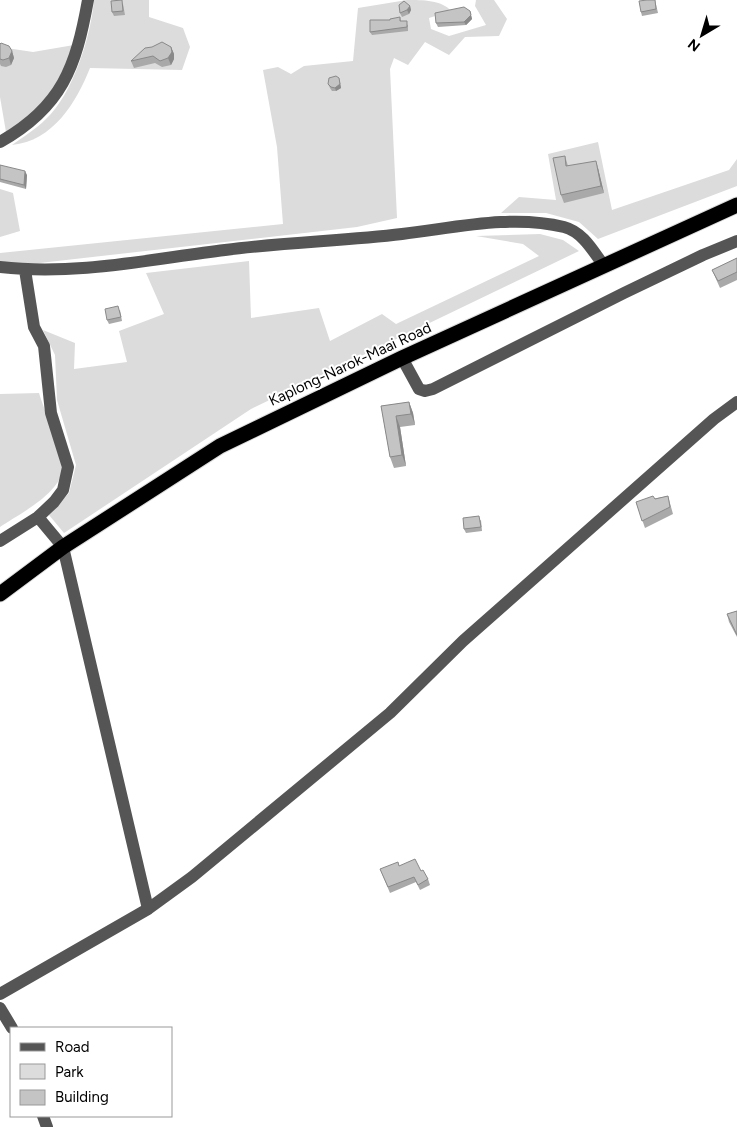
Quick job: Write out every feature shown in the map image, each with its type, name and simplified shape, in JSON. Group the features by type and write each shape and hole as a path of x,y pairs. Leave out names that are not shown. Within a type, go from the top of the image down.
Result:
{"highway":[{"name":"Kaplong-Narok-Maai Road","path":"0,594 63,547 220,446 402,358 737,206"}],"street":[{"path":"0,142 15,134 54,99 69,74 78,48 88,0"},
{"path":"0,268 24,270 84,269 228,250 391,236 506,222 565,228 577,233 604,266"},
{"path":"402,358 419,389 425,391 433,389 650,280 737,241"},
{"path":"0,541 38,517 54,502 63,490 68,468 51,413 44,346 34,327 24,270"},
{"path":"0,994 148,909 192,877 390,713 463,641 534,576 707,425 737,402"},
{"path":"38,517 63,547 148,909"},
{"path":"0,1008 11,1027"}],"green space":[{"path":"94,0 149,0 149,17 183,28 190,47 182,70 90,68 70,107 51,128 27,142 12,145 46,119 64,95 85,47"},
{"path":"407,0 432,1 447,7 451,11 429,18 431,29 449,36 486,25 475,6 476,0 494,0 507,19 499,36 465,37 449,55 425,42 408,65 394,58 390,69 397,218 357,227 22,265 0,261 0,253 283,224 277,147 263,70 278,67 291,74 304,66 353,61 358,8"},
{"path":"74,45 54,92 29,117 6,132 0,97 0,47 33,52"},
{"path":"598,142 612,210 729,170 737,159 737,186 598,239 579,222 546,213 501,213 519,197 556,200 548,154"},
{"path":"0,189 13,193 20,231 0,237"},
{"path":"540,234 563,240 579,251 251,409 64,533 49,515 69,493 76,465 57,400 55,355 43,330 75,343 74,369 127,362 119,331 164,314 146,273 249,261 251,318 319,308 330,341 382,314 396,324 539,256 523,244 476,236"},
{"path":"39,393 62,461 61,477 48,494 0,527 0,394"}],"building":[{"path":"122,0 123,11 112,12 111,1"},
{"path":"655,0 656,9 641,12 639,1"},
{"path":"404,1 410,6 407,10 400,13 399,5"},
{"path":"464,7 470,11 471,15 464,22 436,23 435,13"},
{"path":"400,17 400,21 407,21 407,27 370,32 370,20 390,20"},
{"path":"162,42 171,47 172,52 168,58 160,61 153,56 131,61 145,48"},
{"path":"1,43 9,46 12,51 9,58 3,60 0,59"},
{"path":"336,76 339,78 340,84 335,88 331,87 328,84 329,78"},
{"path":"565,156 566,166 596,161 601,186 561,195 553,158"},
{"path":"0,165 25,171 24,185 0,179"},
{"path":"737,258 737,272 718,281 712,270"},
{"path":"118,306 121,317 107,320 105,309"},
{"path":"409,402 411,414 396,416 402,455 390,457 381,406"},
{"path":"653,496 655,499 668,496 670,507 642,521 636,502"},
{"path":"479,516 481,527 464,529 463,518"},
{"path":"737,611 737,635 727,614"},
{"path":"415,859 421,871 423,870 428,879 418,885 414,877 388,887 380,869 398,862 399,866"}]}
